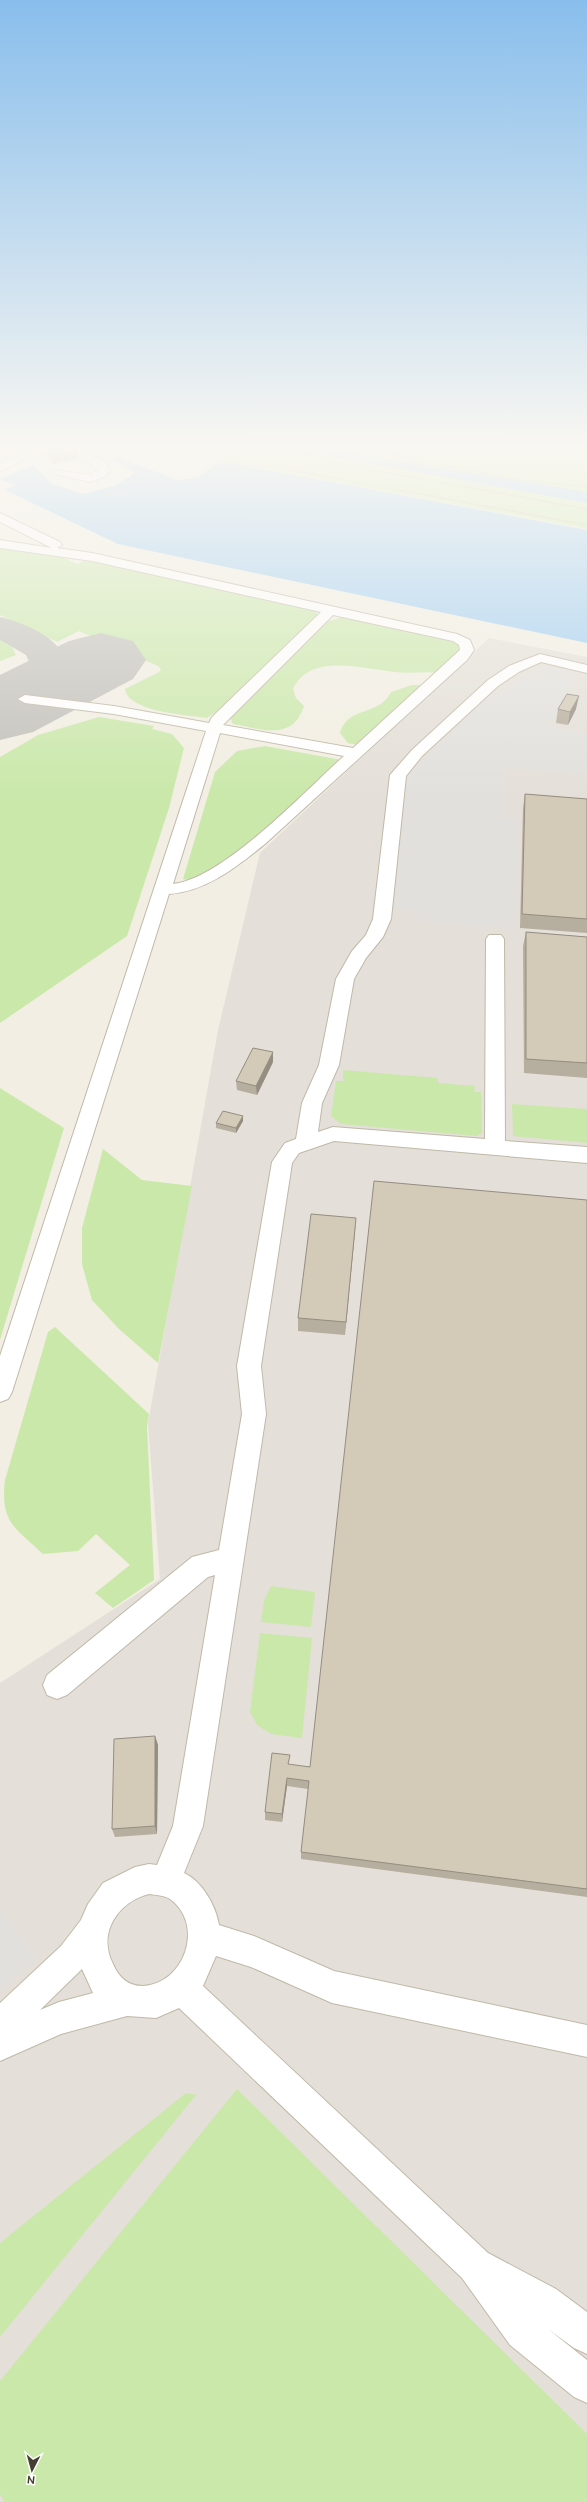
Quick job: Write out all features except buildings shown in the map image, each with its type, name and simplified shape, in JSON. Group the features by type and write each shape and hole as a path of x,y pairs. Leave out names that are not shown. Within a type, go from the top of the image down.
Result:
{"lane":[{"path":"123,565 457,638 465,643 467,650 462,657 354,753 259,841 224,868 181,888 161,890"},
{"path":"0,1392 217,720 330,610"},
{"path":"306,1142 312,1103 329,1065 346,978 358,955 374,937 382,919 398,774 417,753 492,682 514,669 540,658 587,669"},
{"path":"25,699 114,710 354,753"},
{"path":"495,939 495,1148"},
{"path":"166,1881 188,1826 254,1414 249,1366 282,1162 292,1148 333,1134 587,1155"},
{"path":"57,1685 201,1566 230,1560"},
{"path":"0,2025 72,1957 93,1931 101,1911 114,1894 130,1884 149,1879 166,1881 181,1888 193,1901 201,1917 204,1936 202,1955 194,1973 182,1988 166,1999 146,2004 127,2000 110,1990 98,1973 92,1953 93,1931"},
{"path":"204,1936 254,1952 332,1987 587,2041"},
{"path":"182,1988 475,2264 523,2332 587,2384"},
{"path":"0,2044 59,2018 127,2000"},
{"path":"475,2264 543,2302 587,2335"}],"shaded area":[{"path":"489,638 587,657 587,2502 0,2502 0,1683 160,1579 148,1423 218,1030 260,853"},
{"path":"546,667 577,673 549,726 587,734 587,774 503,768 502,817 517,820 516,928 423,922 411,910 394,908 407,775 488,697"},
{"path":"0,1910 36,1959 0,1990"}],"green space":[{"path":"0,565 112,565 314,609 318,615 230,701 207,718 160,711 136,703 129,697 125,689 159,672 161,669 158,666 79,631 57,642 0,615"},
{"path":"339,618 351,618 457,641 463,652 438,673 401,673 354,666 325,667 312,670 301,678 293,689 296,698 304,706 299,717 292,725 284,729 265,730 233,724 230,717 326,622"},
{"path":"0,640 12,647 16,655 0,661"},
{"path":"412,685 428,685 358,745 348,743 340,733 344,724 356,714 379,705 386,700 391,692"},
{"path":"99,717 154,726 152,729 172,734 184,748 169,808 127,936 0,1023 0,757 38,735"},
{"path":"265,746 342,760 289,811 233,857 191,881 183,879 215,772 237,751"},
{"path":"343,1070 438,1078 438,1083 475,1086 474,1092 481,1092 482,1133 477,1136 341,1124 331,1116 336,1081 343,1081"},
{"path":"0,1088 64,1128 0,1340"},
{"path":"512,1104 587,1109 587,1143 513,1136"},
{"path":"103,1149 142,1180 192,1186 158,1363 119,1329 92,1300 82,1264 82,1228"},
{"path":"55,1327 149,1414 147,1426 154,1580 113,1608 95,1593 130,1565 96,1534 78,1551 43,1554 17,1530 7,1515 5,1506 5,1480 48,1332"},
{"path":"271,1586 315,1592 311,1627 261,1622 264,1601"},
{"path":"260,1633 312,1638 302,1738 271,1734 257,1725 250,1712"},
{"path":"237,2089 587,2434 587,2502 4,2502 0,2494 0,2381"},
{"path":"186,2093 196,2095 0,2337 0,2243"}],"water":[{"path":"216,565 587,565 587,643"}],"taxiway":[{"path":"0,627 28,641 45,655 48,664 46,674 39,685 25,699"}],"runway":[{"path":"0,712 101,660"}]}
